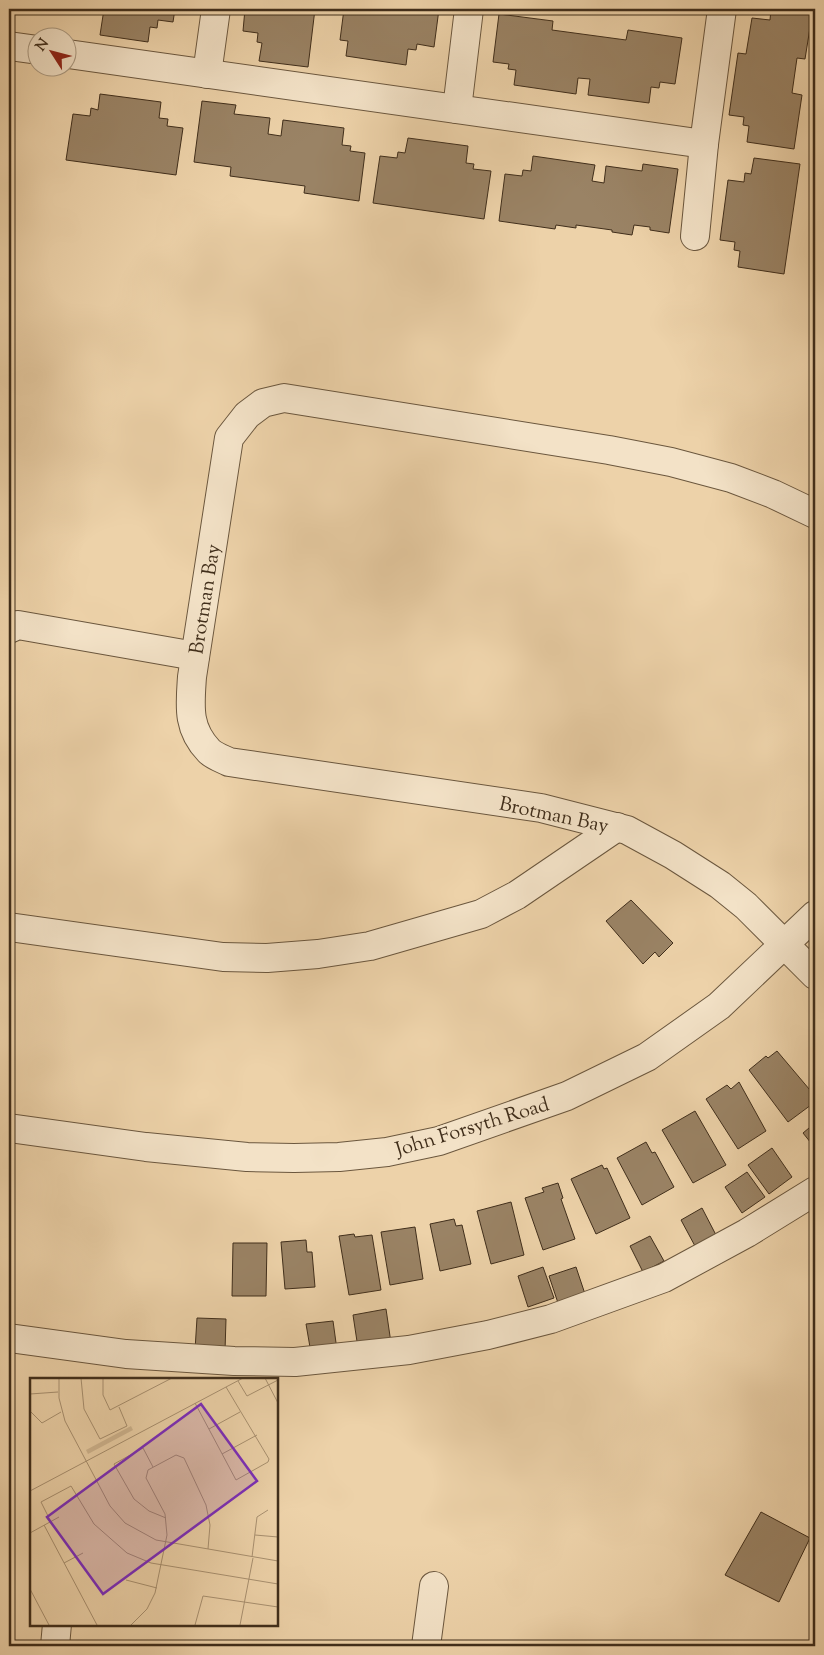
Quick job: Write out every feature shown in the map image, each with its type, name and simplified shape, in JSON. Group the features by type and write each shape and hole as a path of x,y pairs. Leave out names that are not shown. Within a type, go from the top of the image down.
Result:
{"street":[{"path":"207,74 216,9"},
{"path":"457,109 470,9"},
{"path":"696,236 704,144 722,9"},
{"path":"9,46 28,49"},
{"path":"78,55 704,144"},
{"name":"Brotman Bay","path":"815,514 773,494 731,478 671,462 609,450 284,398 263,403 247,415 229,438 195,656 189,711 197,734 210,752 229,762 541,808 627,830 673,855 720,885 746,906 815,976"},
{"path":"9,629 18,625 195,656"},
{"path":"9,927 223,957 284,957 370,946 481,914 517,895 617,827"},
{"name":"John Forsyth Road","path":"9,1128 146,1147 247,1157 339,1157 387,1152 439,1141 567,1096 647,1057 719,1006 815,915"},
{"path":"9,1338 126,1354 234,1361 295,1362 410,1350 488,1335 552,1319 664,1278 747,1233 815,1191"},
{"path":"426,1646 434,1586"},
{"path":"55,1646 57,1625"}],"building":[{"path":"104,9 175,9 173,22 158,20 157,28 150,27 148,42 100,35"},
{"path":"245,9 315,9 308,67 259,61 262,43 257,42 258,33 243,31"},
{"path":"344,9 439,9 434,47 417,44 416,50 408,49 406,65 346,56 348,41 340,40"},
{"path":"771,9 813,9 805,59 797,58 792,93 802,95 794,149 747,142 749,126 743,125 744,117 729,115 738,53 746,54 752,18 770,20"},
{"path":"499,14 553,21 552,30 626,40 628,30 682,38 675,84 660,82 659,88 651,87 649,103 588,95 590,79 578,78 576,94 514,85 516,70 508,69 509,64 493,62"},
{"path":"100,94 161,102 159,118 168,119 167,126 183,128 176,175 66,160 73,114 90,116 91,108 98,110"},
{"path":"202,101 236,105 234,114 270,118 268,134 281,136 283,120 344,128 342,145 351,146 350,151 365,153 359,201 304,193 305,186 230,176 231,167 194,162"},
{"path":"408,138 468,146 466,163 474,164 473,169 491,171 484,219 373,203 380,156 397,158 398,152 405,153"},
{"path":"533,156 595,165 592,181 604,183 606,166 642,171 643,164 678,169 669,233 650,230 650,227 634,225 632,235 576,225 576,228 556,225 555,229 499,221 505,174 522,176 523,170 531,171"},
{"path":"754,158 800,164 784,274 738,267 740,251 734,250 735,242 720,240 728,180 744,182 745,173 751,174"},
{"path":"631,900 673,943 659,957 655,952 643,964 606,921"},
{"path":"777,1051 815,1096 815,1102 788,1122 749,1070 766,1056 768,1058"},
{"path":"739,1082 766,1131 738,1149 706,1099 727,1085 731,1089"},
{"path":"695,1111 726,1165 693,1183 662,1130"},
{"path":"815,1123 815,1148 803,1133"},
{"path":"646,1142 652,1153 655,1152 674,1187 642,1205 617,1158"},
{"path":"772,1148 792,1177 769,1194 748,1165"},
{"path":"602,1165 604,1169 607,1168 630,1218 596,1234 571,1179"},
{"path":"747,1172 765,1197 742,1213 725,1187"},
{"path":"558,1183 563,1198 561,1199 575,1239 543,1250 525,1198 544,1192 542,1188"},
{"path":"511,1202 524,1255 491,1264 477,1211"},
{"path":"702,1208 716,1235 695,1246 681,1220"},
{"path":"454,1219 456,1226 462,1225 471,1264 440,1271 430,1224"},
{"path":"415,1227 423,1279 390,1285 381,1232"},
{"path":"354,1234 355,1237 372,1235 381,1290 349,1295 339,1236"},
{"path":"650,1236 664,1261 643,1272 630,1246"},
{"path":"306,1240 307,1252 312,1252 315,1287 285,1289 281,1242"},
{"path":"233,1243 267,1243 266,1296 232,1296"},
{"path":"543,1267 554,1298 528,1307 518,1276"},
{"path":"576,1267 585,1294 558,1303 549,1276"},
{"path":"386,1309 391,1343 358,1348 353,1315"},
{"path":"197,1318 226,1319 225,1351 195,1350"},
{"path":"333,1321 337,1350 311,1353 306,1324"},
{"path":"761,1512 810,1538 779,1602 725,1575"}]}
